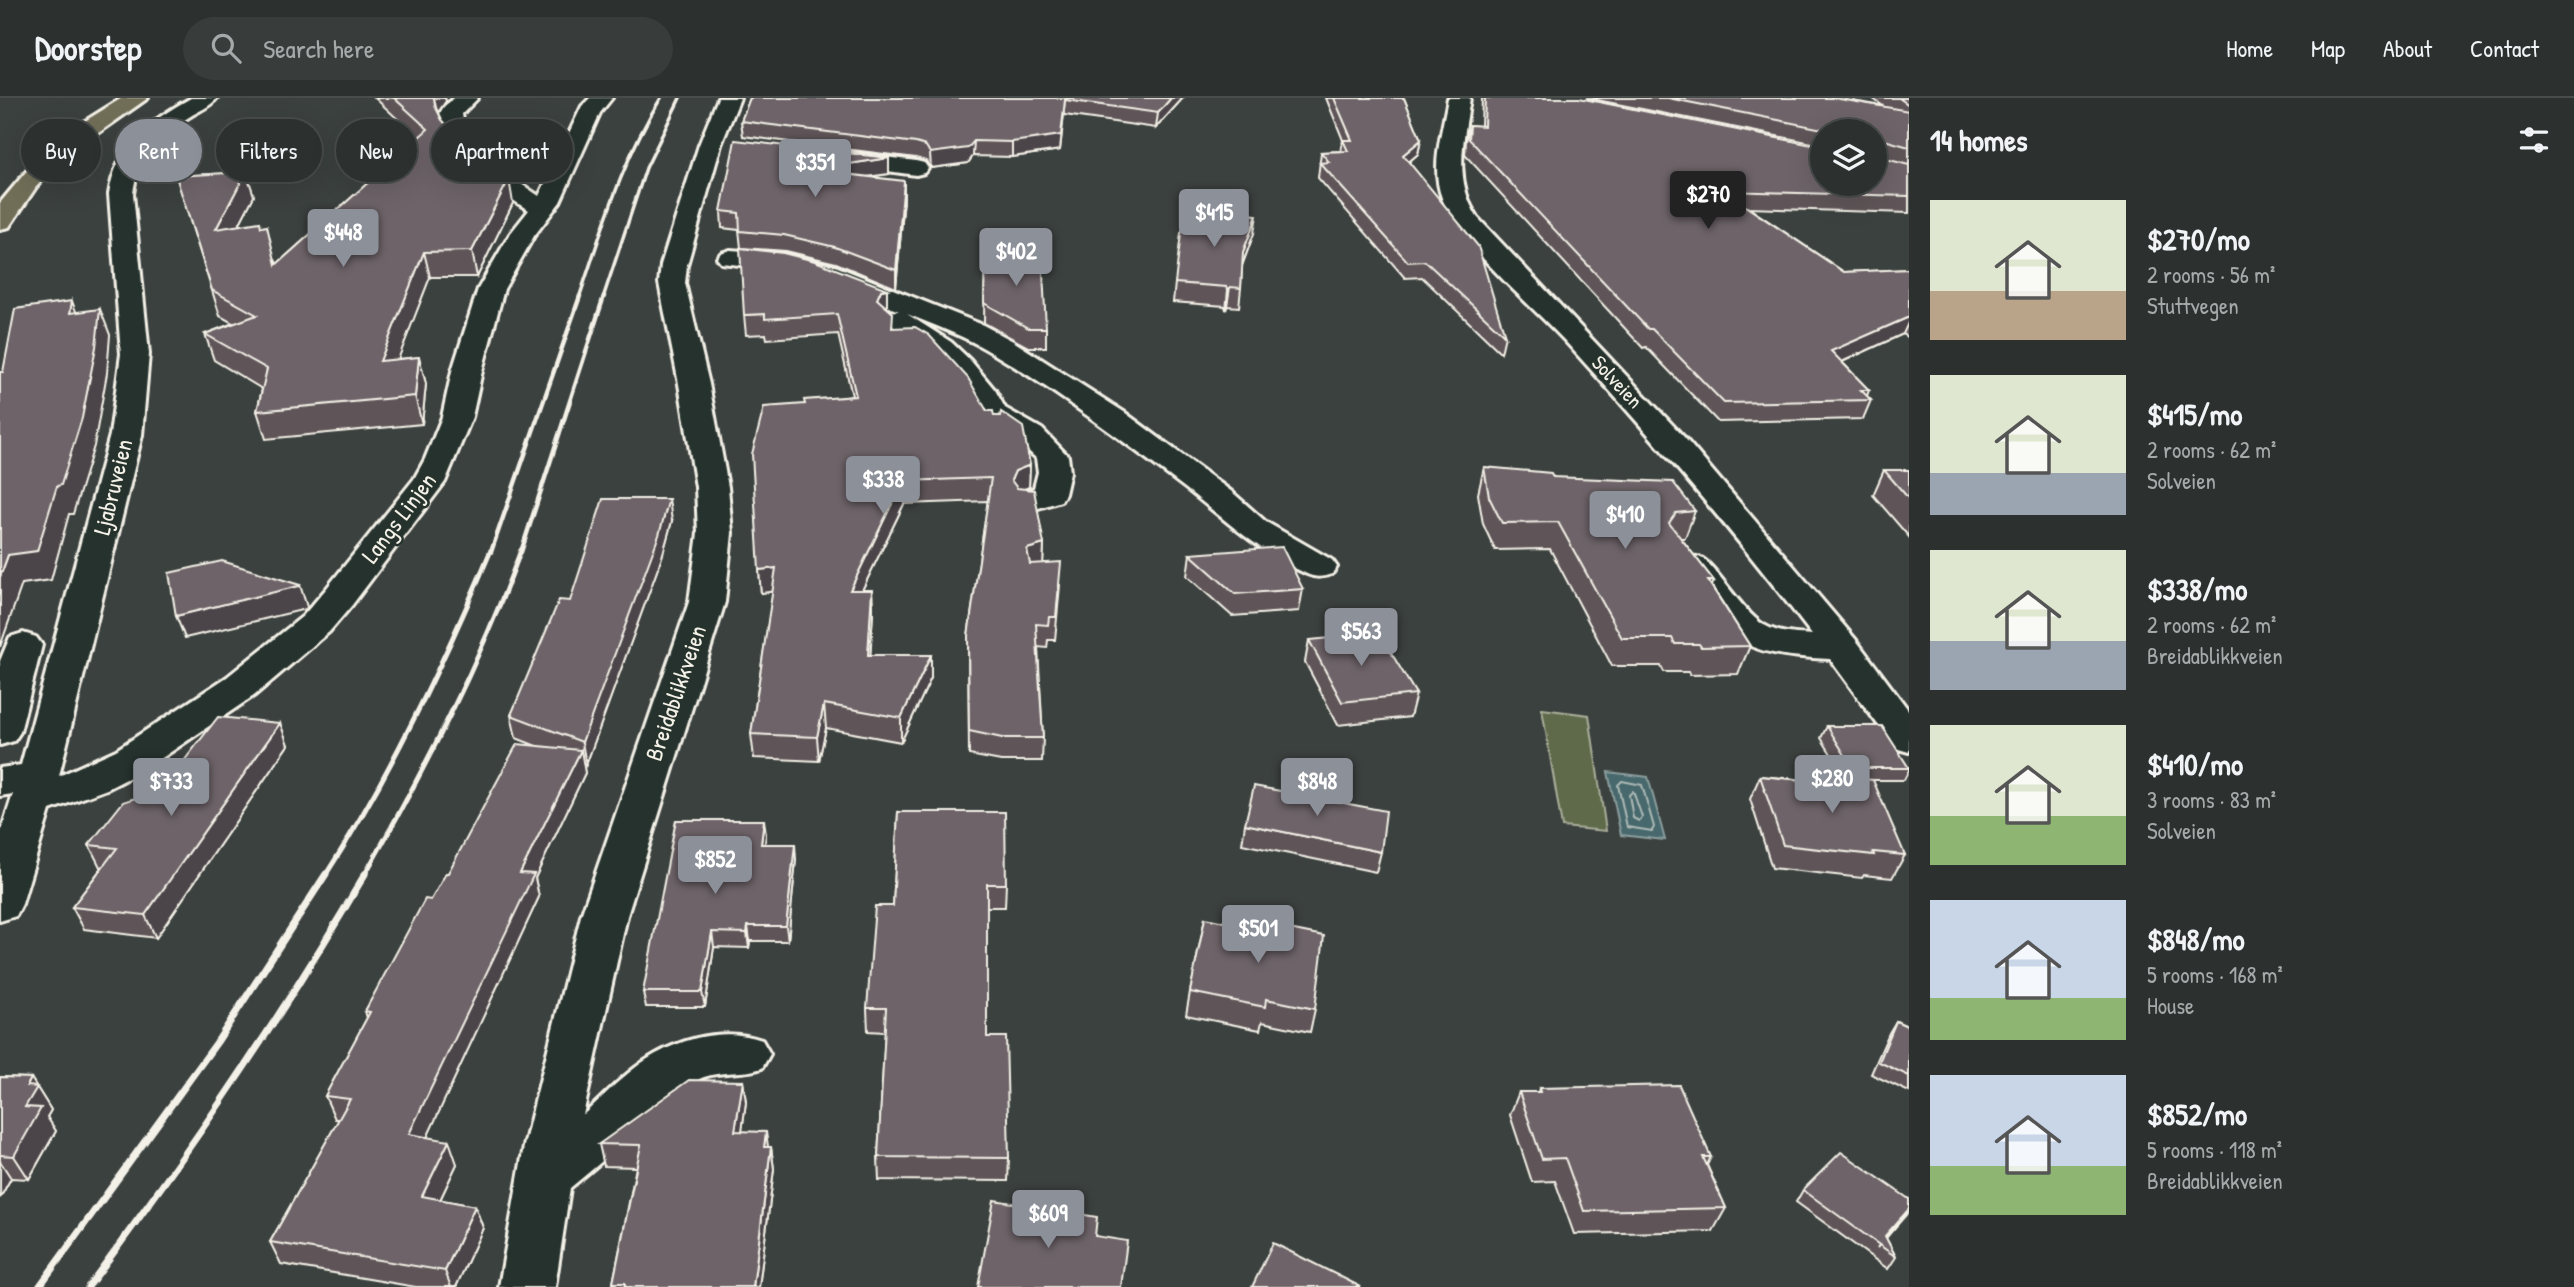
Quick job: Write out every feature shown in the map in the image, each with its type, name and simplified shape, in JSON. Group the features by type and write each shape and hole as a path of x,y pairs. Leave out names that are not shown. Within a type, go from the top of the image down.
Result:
{"highway":[{"path":"0,222 25,182 59,148 137,98"}],"street":[{"name":"Ljabruveien","path":"0,904 23,786 118,471 131,404 135,354 121,194 124,171 132,154 141,144 174,118 206,98"},
{"path":"467,98 452,112 452,128 478,159 508,186 544,208"},
{"name":"Langs Linjen","path":"23,786 92,779 130,760 241,686 316,624 429,482 457,417 491,289 523,234 544,208 590,111 601,98"},
{"name":"Breidablikkveien","path":"527,1287 550,1146 604,916 707,603 715,533 712,487 672,282 674,265 721,145 729,98"},
{"name":"Solveien","path":"1459,98 1450,159 1451,191 1458,207 1485,244 1540,298 1645,412 1843,648 1909,739"},
{"path":"813,154 916,168"},
{"path":"674,265 730,258 785,262 826,272 973,331 1003,347 1113,418 1220,499 1254,529 1320,567"},
{"path":"730,258 778,264 855,294 941,348 968,376 992,413 1031,436 1052,456 1054,472 1049,494 1029,501"},
{"path":"1679,549 1735,620 1749,632 1773,642 1843,648"},
{"path":"0,732 23,645"},
{"path":"546,1176 582,1148 646,1087 657,1080 679,1067 704,1058 734,1052 744,1054"}],"green space":[{"path":"1542,709 1589,715 1606,831 1562,827"}],"water":[{"path":"1608,772 1648,777 1665,840 1621,835"}],"building":[{"path":"394,98 434,98 442,119 431,119 431,182 507,182 472,251 424,252 380,361 419,357 415,396 257,411 267,369 205,334 257,315 212,290 178,182 202,182 202,175 216,174 216,182 241,182 216,229 260,222 261,227 267,226 276,265 369,182 417,182 417,139 428,129"},
{"path":"750,98 1171,98 1158,113 1065,100 1061,135 1012,142 974,141 968,148 930,153 926,146 916,143 741,121"},
{"path":"1334,98 1404,98 1421,140 1403,155 1478,246 1505,336 1425,261 1408,262 1320,163 1329,162 1321,152 1348,151 1343,140 1352,140"},
{"path":"1485,98 1579,98 1810,145 1810,193 1723,191 1844,272 1909,269 1909,317 1831,351 1869,390 1861,390 1871,400 1724,403 1652,329 1648,329 1469,139 1470,125 1484,126"},
{"path":"1668,98 1834,98 1909,111 1909,147 1887,141 1887,119 1810,119 1810,126"},
{"path":"1899,98 1909,98 1909,105"},
{"path":"735,140 889,158 828,167 828,172 904,181 896,270 835,247 784,235 740,231 739,213 721,211"},
{"path":"1887,159 1909,165 1909,196 1887,195"},
{"path":"1199,208 1257,215 1243,252 1241,288 1230,287 1228,290 1227,287 1175,283 1181,233 1189,216 1202,217"},
{"path":"740,248 783,253 815,261 887,289 881,290 877,299 893,313 892,328 915,327 929,335 968,378 987,411 993,411 994,416 1000,416 1001,412 1023,427 1030,465 1015,471 1011,480 1017,488 1034,490 1044,544 1027,549 1030,564 1061,562 1056,617 1049,617 1048,625 1036,624 1043,738 1002,738 969,731 968,636 991,478 903,481 850,590 872,590 868,655 931,655 901,718 824,704 817,737 751,734 776,568 759,570 752,454 764,407 805,404 804,400 856,396 837,314 765,319 765,314 744,315"},
{"path":"985,254 1042,254 1046,328 1028,328 984,303"},
{"path":"72,301 70,313 100,309 96,347 82,418 37,551 8,555 0,577 0,372 3,372 15,309"},
{"path":"1484,467 1551,473 1553,477 1673,482 1695,511 1676,513 1669,523 1714,581 1708,581 1750,646 1701,647 1699,644 1675,644 1672,638 1622,638 1558,522 1502,523 1489,497"},
{"path":"1884,470 1909,470 1909,499"},
{"path":"603,499 669,499 659,535 582,742 511,715 559,600 570,601"},
{"path":"1282,547 1303,589 1235,594 1190,554"},
{"path":"222,561 300,585 176,616 169,573"},
{"path":"1372,634 1377,641 1384,641 1416,694 1342,702 1309,640"},
{"path":"218,717 280,723 145,915 72,907 117,848 89,845 123,802 151,793 171,769 177,770"},
{"path":"1827,726 1882,726 1909,768 1853,768"},
{"path":"517,744 581,750 520,873 534,874 409,1134 449,1141 422,1196 475,1206 445,1271 270,1242 350,1099 325,1096 370,1012 365,1011 425,899 431,900 448,873"},
{"path":"1810,774 1873,780 1905,855 1873,852 1874,855 1783,845 1760,776 1812,781"},
{"path":"1254,786 1386,811 1381,852 1245,824"},
{"path":"898,812 1005,812 1006,884 987,884 987,1037 1006,1037 1009,1158 878,1157 886,1008 867,1008 875,906 893,906"},
{"path":"676,820 764,820 761,844 795,844 786,926 748,926 747,933 712,932 702,992 643,992"},
{"path":"1205,918 1273,932 1274,926 1324,936 1315,1009 1266,999 1265,1007 1190,992"},
{"path":"1896,1021 1909,1027 1909,1076 1879,1062"},
{"path":"0,1077 31,1078 27,1086 37,1087 25,1107 41,1108 14,1156 0,1155"},
{"path":"689,1080 743,1081 735,1131 766,1132 764,1147 771,1147 753,1287 625,1287 625,1283 613,1283 641,1145 599,1144"},
{"path":"1679,1085 1711,1157 1703,1157 1726,1208 1584,1211 1565,1158 1542,1159 1519,1092 1540,1092 1539,1088"},
{"path":"1841,1152 1909,1199 1909,1209 1885,1236 1896,1257 1803,1190"},
{"path":"994,1200 1097,1217 1095,1236 1127,1241 1121,1287 978,1287"},
{"path":"1273,1243 1361,1287 1252,1287"}],"railway":[{"path":"579,298 624,170 661,98"},
{"path":"603,298 646,168 680,98"},
{"path":"491,552 580,296"},
{"path":"521,552 604,296"},
{"path":"325,876 372,798 415,717 491,550"},
{"path":"364,876 408,797 469,676 521,550"},
{"path":"39,1287 217,1042 326,874"},
{"path":"88,1287 232,1085 301,980 365,874"}]}
